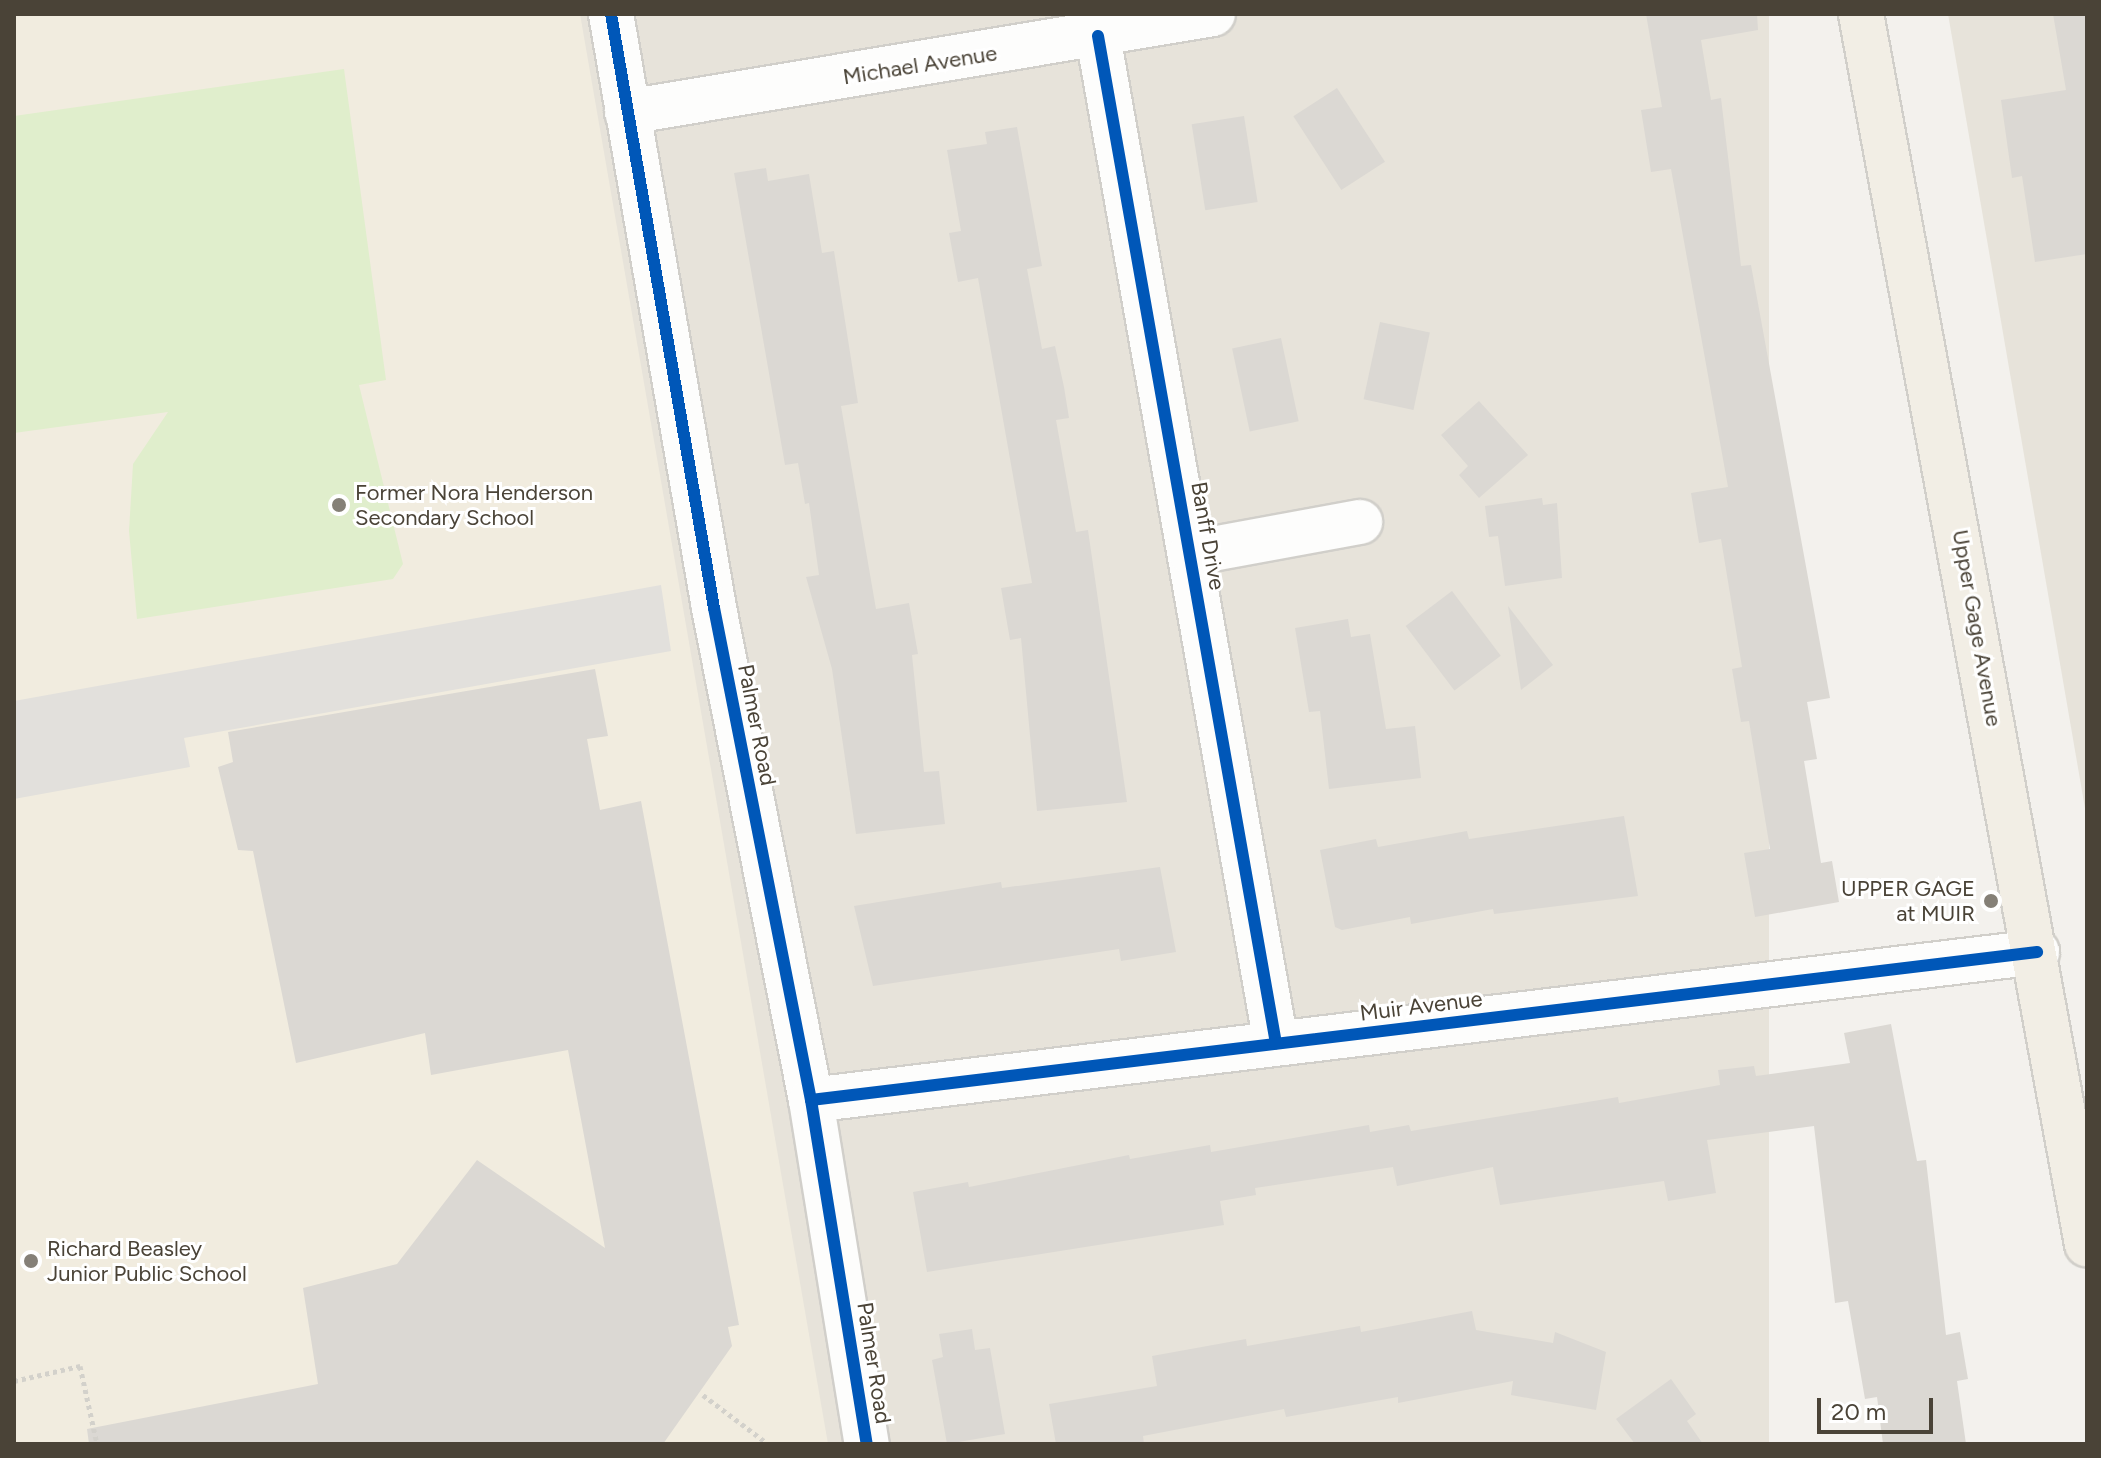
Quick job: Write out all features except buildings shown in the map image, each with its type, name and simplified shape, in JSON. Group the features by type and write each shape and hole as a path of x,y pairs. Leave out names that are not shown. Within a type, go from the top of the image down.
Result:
{"main road":[{"name":"Upper Gage Avenue","path":"1861,14 2037,952 2087,1244"}],"street":[{"name":"Palmer Road","path":"611,14 714,608 811,1100 867,1444"},
{"name":"Michael Avenue","path":"627,112 1098,36 1213,14"},
{"name":"Banff Drive","path":"1098,36 1276,1043"},
{"path":"1191,553 1360,522"},
{"name":"Muir Avenue","path":"811,1100 2037,952"}],"path":[{"path":"14,1381 80,1366 97,1444"},
{"path":"703,1395 768,1444"}],"shaded area":[{"path":"14,14 1769,14 1769,1444 14,1444"},
{"name":"Former Nora Henderson Secondary School","path":"14,14 580,14 828,1444 14,1444"},
{"path":"1948,14 2087,14 2087,820"},
{"path":"661,585 671,651 184,738 190,767 14,799 14,701"}],"green space":[{"path":"344,69 386,380 359,385 403,564 393,579 137,619 129,531 133,464 168,412 14,433 14,116"}],"cycle path":[{"path":"611,14 714,608 811,1100 867,1444"},
{"path":"1098,36 1276,1043"},
{"path":"811,1100 2037,952"}],"place":[{"name":"Former Nora Henderson Secondary School","path":"339,505"},
{"name":"UPPER GAGE at MUIR","path":"1991,901"},
{"name":"Richard Beasley Junior Public School","path":"31,1261"}]}
